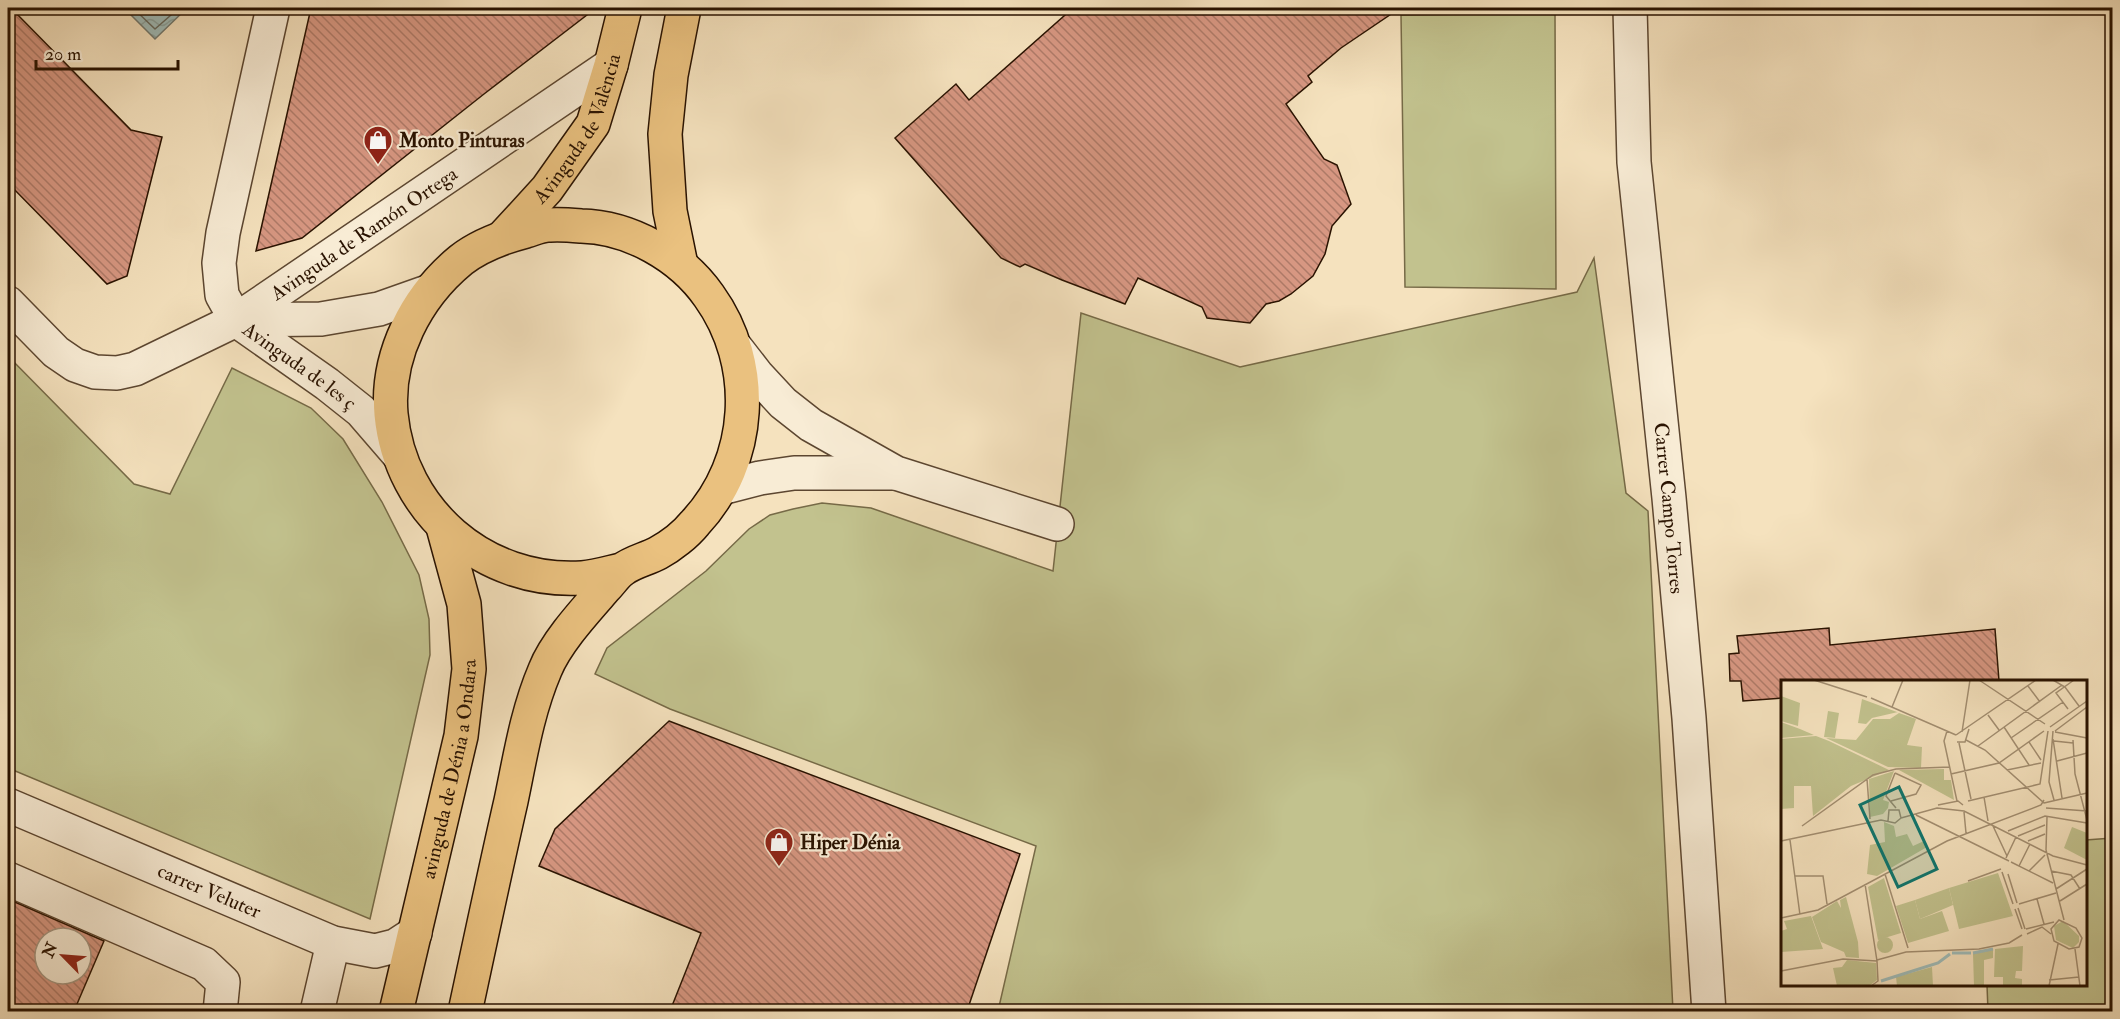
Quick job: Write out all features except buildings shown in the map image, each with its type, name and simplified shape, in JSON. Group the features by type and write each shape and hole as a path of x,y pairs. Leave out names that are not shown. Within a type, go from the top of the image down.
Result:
{"main road":[{"name":"Avinguda de València","path":"503,237 547,189 593,124 625,8"},
{"path":"681,265 670,211 665,134 671,75 684,8"},
{"path":"549,225 596,226 642,240 681,265 708,293 728,326 736,348 744,405 738,449 721,488 695,524 661,552 621,570 583,578 545,577 508,568 473,551 443,527 417,494 399,455 391,412 394,369 407,328 430,291 463,259 503,237 549,225"},
{"name":"avinguda de Dénia a Ondara","path":"396,1011 461,736 469,669 464,604 443,527"},
{"path":"465,1011 529,718 546,667 577,620 621,570"}],"street":[{"path":"236,320 222,295 219,263 225,224 273,8"},
{"name":"Carrer Campo Torres","path":"1630,8 1634,162 1670,498 1689,718 1709,1011"},
{"name":"Avinguda de Ramón Ortega","path":"8,303 56,352 75,365 95,372 117,373 135,369 236,320 611,64"},
{"name":"Avinguda de les ç","path":"236,320 321,319 379,309 430,291"},
{"name":"Avinguda de les ç","path":"236,320 327,384 361,411 399,455"},
{"path":"736,348 757,375 792,410 811,425 896,473 1057,524"},
{"path":"721,488 760,478 794,473 896,473"},
{"name":"carrer Veluter","path":"8,805 333,943 375,951 395,946 415,933"},
{"path":"8,879 204,964 223,982 220,1011"},
{"path":"317,1011 333,943"}],"green space":[{"path":"1555,13 1556,289 1405,287 1401,15"},
{"path":"1594,258 1626,493 1648,511 1673,1011 998,1011 1036,846 670,709 595,674 607,648 706,571 749,529 770,515 793,509 822,503 871,508 1053,571 1081,313 1240,367 1577,292"},
{"path":"8,356 134,484 170,494 232,368 311,408 343,439 382,502 419,575 429,619 430,655 370,919 8,768"},
{"path":"2112,838 2112,1011 1988,1011 1987,986 2087,986 2087,840"}],"water":[{"path":"124,8 187,8 155,39"}],"place":[{"name":"Monto Pinturas","path":"378,166"},
{"name":"Hiper Dénia","path":"779,868"}]}
